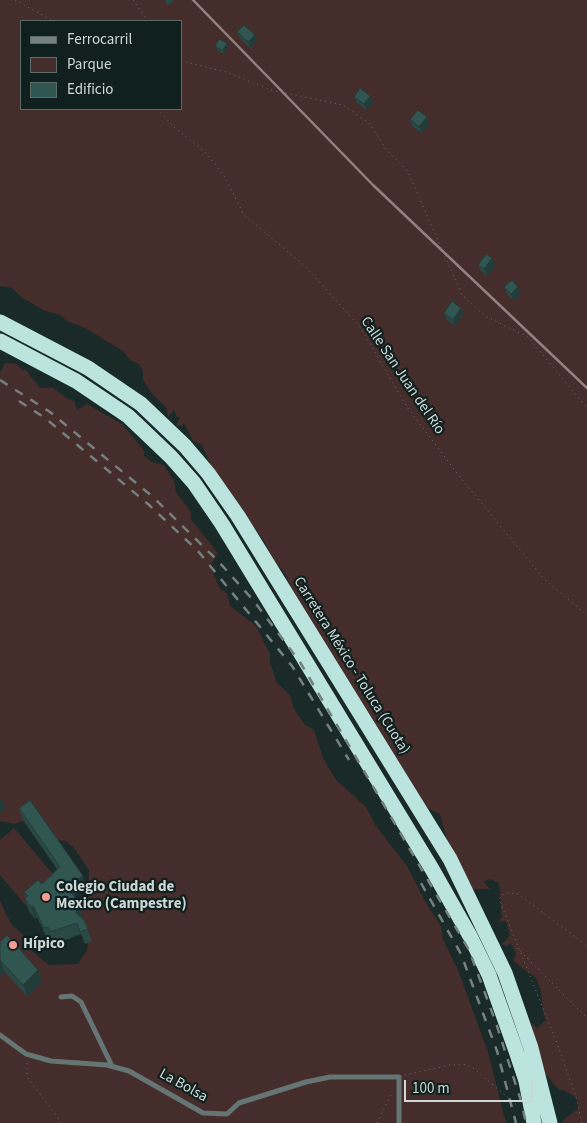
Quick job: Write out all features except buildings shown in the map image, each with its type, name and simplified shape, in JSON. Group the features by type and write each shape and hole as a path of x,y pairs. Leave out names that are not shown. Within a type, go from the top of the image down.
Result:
{"highway":[{"name":"Carretera México - Toluca (Cuota)","path":"0,322 88,368 141,404 185,446 208,473 238,516 450,859 505,974 531,1048 549,1116"},
{"path":"0,341 76,381 128,416 182,470 222,524 432,869 470,936 488,975 508,1028 524,1105 534,1123"}],"lane":[{"path":"61,997 72,996 81,1002 112,1066"},
{"name":"La Bolsa","path":"0,1035 26,1054 51,1061 112,1066 142,1078 203,1113 227,1114 239,1103 306,1082 330,1077 399,1076"},
{"path":"399,1076 399,1123"}],"path":[{"path":"15,0 51,20"},
{"path":"133,0 147,20"},
{"path":"182,61 226,72 271,90 343,106 368,123 386,149 408,172 462,294 485,316 528,337 587,408"},
{"name":"Calle San Juan del Río","path":"158,110 174,127 207,154 224,176 244,215 306,267 360,327 407,406 460,477 546,580 587,614"},
{"path":"582,1123 576,1097 557,1043 499,904 501,895 510,892 518,894 587,946"},
{"path":"517,947 587,1018"},
{"path":"26,1054 28,1077 62,1123"},
{"path":"377,1123 399,1076 451,1065 463,1064 473,1068 524,1105"}],"green space":[{"path":"0,0 587,0 587,1123 563,1123 563,1120 578,1109 577,1098 563,1090 559,1090 542,1070 532,1027 532,1023 537,1028 546,1020 541,991 536,978 513,961 516,954 511,943 506,946 502,944 510,935 506,921 498,922 502,918 499,883 490,879 484,882 490,889 469,889 451,864 440,814 425,807 359,716 350,712 283,570 274,563 264,541 253,526 238,512 216,477 202,445 193,441 184,423 182,426 176,426 180,417 177,417 174,410 168,417 166,407 152,394 143,380 143,371 139,364 130,360 123,351 85,328 69,322 60,315 43,310 21,297 12,288 0,286"},
{"path":"5,363 17,364 22,370 26,370 40,388 53,388 74,401 77,410 87,404 122,424 144,450 144,456 152,462 164,465 174,481 176,492 191,512 191,519 218,553 210,566 220,589 227,593 230,606 256,626 270,654 270,663 277,683 290,695 294,709 304,724 314,730 323,758 336,780 366,807 376,826 407,866 427,905 441,926 443,939 458,970 488,1052 506,1123 0,1123 0,901 11,924 28,939 32,951 49,965 78,964 87,951 89,932 81,925 77,911 88,890 89,870 74,848 66,841 41,839 33,825 23,821 14,824 0,821 0,373"},
{"path":"14,828 58,880 26,906 0,875 0,840"}],"waterway":[{"path":"193,0 373,185 587,388"}],"railway":[{"path":"0,380 50,412 153,497 219,562 253,600 300,662 469,950 496,1023 521,1101 526,1123"},
{"path":"19,401 45,418 148,504 198,551 292,666 349,760"},
{"path":"421,883 461,954 497,1051 516,1123"}],"place":[{"name":"Colegio Ciudad de Mexico (Campestre)","path":"46,897"},
{"name":"Hípico","path":"13,945"}]}
